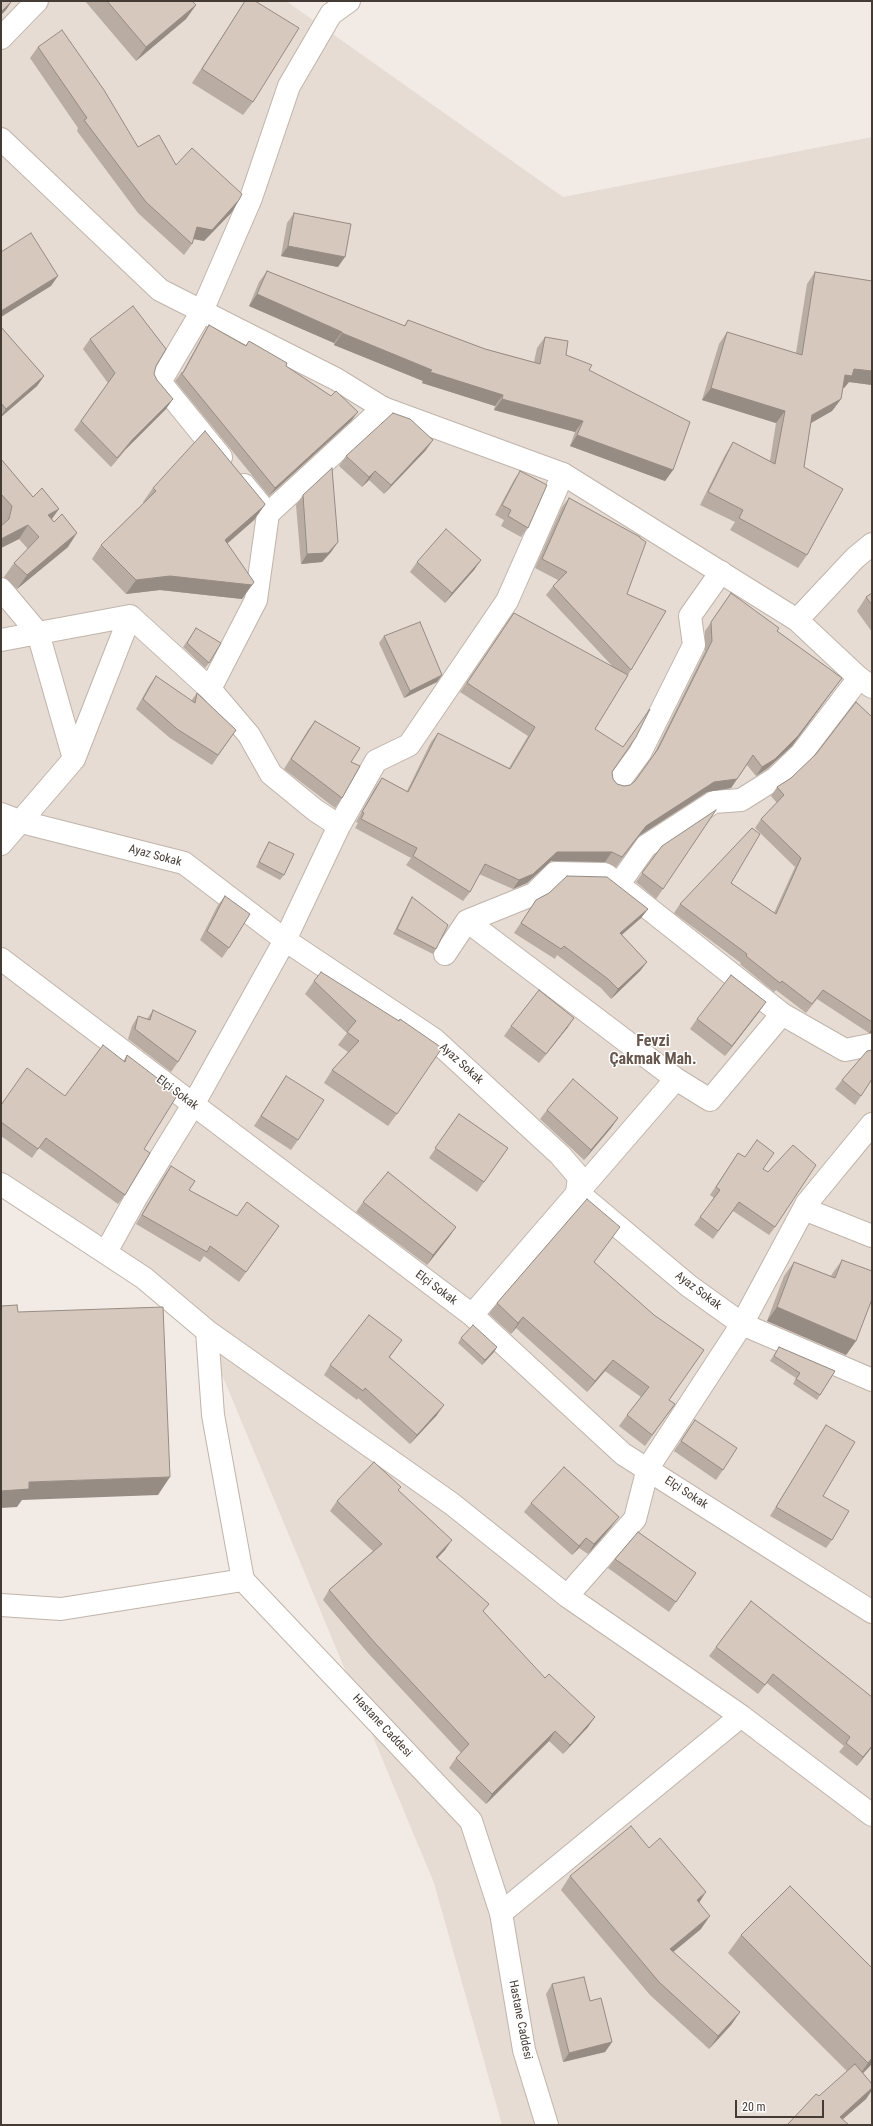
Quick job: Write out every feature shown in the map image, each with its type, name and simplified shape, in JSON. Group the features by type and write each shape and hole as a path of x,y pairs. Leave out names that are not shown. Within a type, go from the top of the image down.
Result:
{"street":[{"path":"1,38 37,1"},
{"path":"268,514 160,382 202,311 251,198 289,86 331,14 349,1"},
{"path":"1,139 160,290 336,379 383,408 563,474 797,620 866,682 801,754 776,778 741,800 714,802 646,846 619,884"},
{"path":"210,689 256,600 268,514 383,408"},
{"path":"106,1252 137,1196 193,1105 285,940 338,826 376,761 409,745 507,601 563,474"},
{"path":"797,620 855,558 872,544"},
{"path":"618,782 640,753 694,645 690,616 721,572"},
{"path":"1,589 38,633 74,759"},
{"path":"130,616 210,689 249,735 271,774 315,810 338,826"},
{"path":"1,640 130,616"},
{"path":"1,844 22,822 74,759 130,616"},
{"name":"Ayaz Sokak","path":"1,814 22,822 184,863 285,940 434,1040 560,1155 579,1177 577,1192 689,1286 742,1324 872,1380"},
{"path":"445,954 467,921 534,894 555,873 606,874 782,1014 845,1050 871,1044"},
{"path":"467,921 676,1079 710,1100 782,1014"},
{"name":"Elçi Sokak","path":"1,959 193,1105 265,1157 472,1315 623,1454 648,1468 872,1612"},
{"path":"472,1315 676,1079"},
{"path":"567,1596 636,1519 648,1468 742,1324 804,1209 872,1124"},
{"path":"1,1184 144,1278 207,1331 452,1504 567,1596 741,1716 872,1815"},
{"path":"804,1209 872,1236"},
{"path":"1,1604 61,1609 243,1580 213,1415 207,1331"},
{"name":"Hastane Caddesi","path":"243,1580 471,1821 502,1913 524,2050 547,2125"},
{"path":"502,1913 741,1716"}],"shaded area":[{"path":"1,1 286,1 563,197 872,137 872,2125 502,2125 434,1883 205,1334 1,1182"}],"building":[{"path":"1,1 12,1 1,12"},
{"path":"107,1 192,1 196,5 146,47"},
{"path":"245,1 255,1 299,28 253,102 202,69"},
{"path":"62,30 104,90 138,147 159,135 176,165 192,148 242,194 239,200 212,230 197,227 192,244 146,202 84,120 87,118 38,47"},
{"path":"294,213 351,224 345,257 288,246"},
{"path":"31,233 58,276 1,311 1,252"},
{"path":"267,271 405,326 408,320 485,349 540,364 545,337 568,341 566,355 592,365 589,370 690,422 673,470 577,435 583,421 502,399 503,395 430,372 432,370 342,333 257,294"},
{"path":"815,272 872,281 872,371 854,369 852,376 845,375 841,399 812,415 804,467 843,489 807,555 739,518 743,510 708,492 733,442 775,464 785,411 711,388 727,332 802,355"},
{"path":"133,306 166,349 156,366 154,374 157,380 173,399 132,440 117,458 81,421 115,373 90,339"},
{"path":"209,325 246,346 249,341 287,363 286,366 331,396 336,391 358,412 275,488 181,373 183,373"},
{"path":"1,327 44,376 6,409 1,403"},
{"path":"393,413 410,419 433,440 391,485 375,471 369,477 346,456"},
{"path":"205,431 265,504 225,540 254,582 252,585 170,576 136,580 101,545 156,491 153,488"},
{"path":"1,459 33,497 42,488 59,509 48,515 54,522 62,514 77,533 27,575 14,563 39,537 28,525 1,539 1,526 9,519 12,506 1,494"},
{"path":"332,468 338,542 328,553 307,554 303,495"},
{"path":"520,471 547,485 528,528 508,516 511,510 502,505"},
{"path":"569,498 640,537 646,542 627,594 666,611 631,670 553,586 567,572 542,559"},
{"path":"446,529 481,560 452,593 417,562"},
{"path":"731,593 779,628 777,631 842,678 798,736 775,759 762,767 753,755 737,779 714,782 646,826 622,857 612,852 557,852 533,874 519,880 485,864 470,892 413,856 417,848 361,819 364,813 362,812 382,778 408,792 438,733 510,769 535,727 467,683 514,613 628,675 595,729 623,747 650,709 636,737 612,772 613,779 617,784 624,786 630,785 635,781 658,749 712,641 711,622"},
{"path":"872,593 872,605 866,597"},
{"path":"420,622 442,675 410,691 384,636"},
{"path":"196,628 221,643 209,663 187,643"},
{"path":"156,676 195,703 197,693 236,730 218,755 177,729 143,699"},
{"path":"856,702 872,717 872,1022 823,990 812,1004 782,981 780,983 746,956 747,954 680,904 752,828 760,834 731,883 776,914 801,858 761,819 784,795 777,787 791,778 816,754"},
{"path":"315,721 360,748 351,762 360,766 342,798 291,759"},
{"path":"716,810 663,889 642,873 662,846"},
{"path":"269,842 294,854 284,875 259,862"},
{"path":"567,876 607,877 648,909 620,933 647,962 618,989 608,979 564,946 561,949 521,923 536,900 549,893"},
{"path":"225,896 250,914 229,948 207,931"},
{"path":"412,897 448,925 436,949 397,929"},
{"path":"321,972 399,1021 400,1019 442,1048 397,1114 332,1070 359,1041 347,1032 356,1021 314,981"},
{"path":"731,975 766,1002 732,1046 697,1019"},
{"path":"539,990 574,1018 546,1054 511,1026"},
{"path":"153,1010 196,1031 178,1062 135,1029 138,1016 150,1020"},
{"path":"103,1045 125,1062 127,1055 178,1094 144,1149 150,1153 125,1195 46,1138 38,1149 1,1122 1,1105 27,1068 65,1096"},
{"path":"872,1050 872,1079 861,1096 842,1080 867,1051"},
{"path":"286,1076 324,1100 298,1140 261,1116"},
{"path":"573,1079 618,1118 591,1150 547,1110"},
{"path":"459,1114 508,1148 484,1182 435,1148"},
{"path":"757,1140 774,1153 763,1169 768,1172 793,1145 816,1165 775,1227 739,1202 718,1231 700,1217 720,1190 716,1187 738,1153 745,1157"},
{"path":"171,1166 195,1181 189,1190 237,1216 247,1202 279,1226 246,1272 210,1246 207,1252 142,1215"},
{"path":"388,1172 456,1227 433,1255 363,1202"},
{"path":"587,1199 620,1227 594,1262 654,1315 704,1350 669,1400 675,1404 652,1435 627,1415 649,1387 613,1360 595,1381 523,1317 518,1323 497,1303"},
{"path":"842,1260 872,1271 872,1299 856,1341 777,1307 794,1262 835,1278"},
{"path":"17,1305 18,1312 163,1307 170,1477 29,1482 29,1489 1,1491 1,1306"},
{"path":"369,1315 402,1340 389,1357 444,1405 417,1435 365,1388 363,1391 330,1365"},
{"path":"473,1325 497,1347 485,1360 461,1338"},
{"path":"779,1347 835,1371 820,1395 796,1379 800,1373 774,1356"},
{"path":"695,1420 737,1448 723,1470 681,1441"},
{"path":"826,1425 855,1442 823,1496 849,1511 832,1540 776,1507"},
{"path":"374,1462 401,1487 398,1490 452,1540 436,1557 489,1604 483,1611 545,1678 549,1674 595,1717 570,1745 555,1731 492,1794 456,1758 469,1744 375,1643 329,1590 382,1544 337,1501"},
{"path":"564,1467 619,1517 594,1544 586,1538 579,1546 531,1503"},
{"path":"638,1532 696,1573 676,1602 615,1559"},
{"path":"751,1601 872,1697 872,1746 863,1757 846,1743 850,1737 773,1674 765,1685 716,1647"},
{"path":"631,1826 649,1848 660,1838 706,1892 697,1900 710,1916 670,1949 740,2012 718,2036 659,1982 570,1876"},
{"path":"790,1886 872,1968 872,2058 868,2063 741,1935"},
{"path":"584,1977 590,2001 601,1998 612,2042 569,2053 552,1984"},
{"path":"855,2064 872,2084 872,2088 840,2117 849,2125 787,2125 816,2094 819,2096"}],"district":[{"name":"Fevzi Çakmak Mah.","path":"653,1051"}]}
